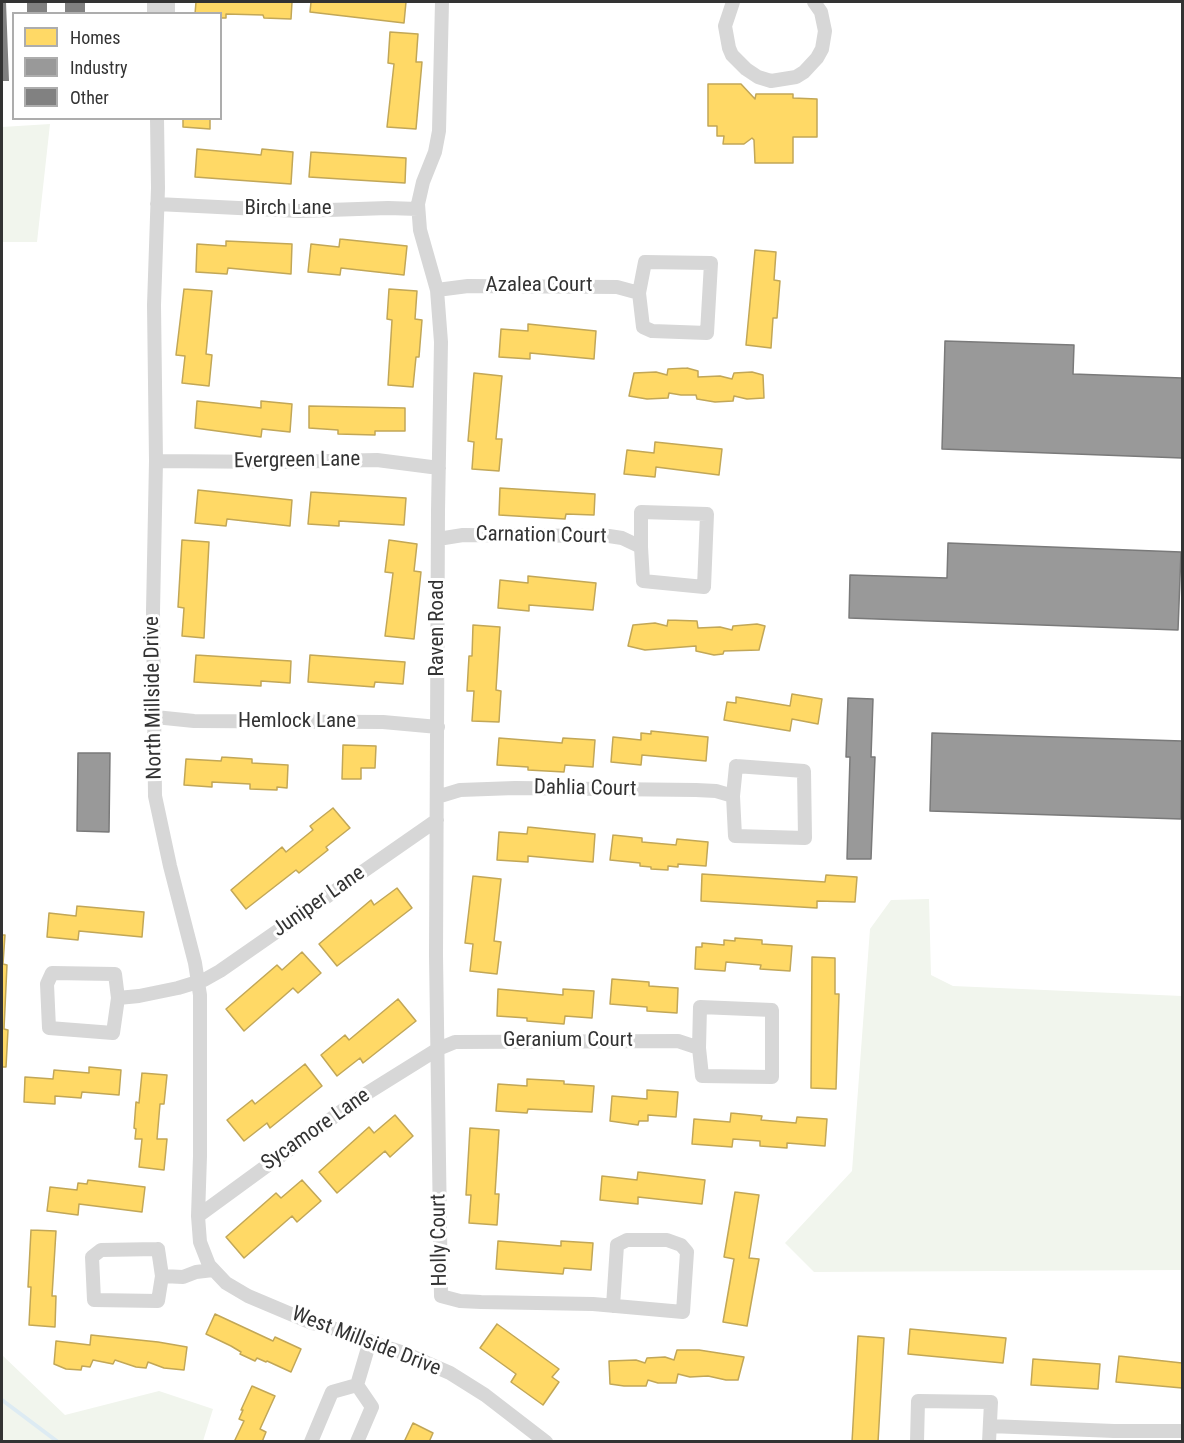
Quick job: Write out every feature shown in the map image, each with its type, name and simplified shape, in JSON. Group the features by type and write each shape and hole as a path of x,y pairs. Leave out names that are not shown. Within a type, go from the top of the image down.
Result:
{"street":[{"path":"418,209 420,193 435,152 439,131 442,2"},
{"path":"733,2 725,26 725,34 732,55 746,69 758,77 771,81 796,77 811,66 822,49 825,31 821,12 814,2"},
{"name":"North Millside Drive","path":"156,120 154,750 157,810 199,981 201,1082 198,1216 200,1242 213,1270"},
{"name":"Birch Lane","path":"157,204 299,211 418,209"},
{"name":"Raven Road","path":"418,209 423,242 437,290 441,342 438,539 438,1049"},
{"path":"645,262 711,263 707,333 652,331 643,327 639,293 645,262"},
{"name":"Azalea Court","path":"437,290 468,286 604,286 639,293"},
{"name":"Evergreen Lane","path":"156,461 377,460 439,468"},
{"path":"641,512 707,514 704,587 643,581 641,547 641,512"},
{"name":"Carnation Court","path":"438,539 463,535 609,536 622,538 641,547"},
{"name":"Hemlock Lane","path":"155,717 194,721 383,722 438,727"},
{"path":"736,766 804,771 806,838 735,836 732,796 736,766"},
{"name":"Dahlia Court","path":"437,798 460,790 515,788 696,790 716,791 732,796"},
{"name":"Juniper Lane","path":"118,998 157,993 199,981 239,959 437,820"},
{"path":"52,973 115,974 118,998 113,1033 49,1028 47,984 52,973"},
{"path":"700,1007 772,1010 772,1077 702,1076 699,1048 700,1007"},
{"name":"Geranium Court","path":"438,1049 455,1042 465,1041 668,1040 699,1048"},
{"name":"Sycamore Lane","path":"198,1216 361,1097 438,1049"},
{"name":"Holly Court","path":"438,1049 441,1296 460,1301 502,1304 613,1306 683,1312 687,1252 681,1245 667,1240 627,1240 616,1245 613,1306"},
{"path":"158,1249 162,1276 158,1301 94,1300 92,1257 101,1250 158,1249"},
{"path":"162,1276 183,1277 196,1272 213,1270"},
{"name":"West Millside Drive","path":"213,1270 226,1283 248,1296 312,1323 325,1325 404,1353 461,1380 485,1395 546,1442"},
{"path":"357,1385 370,1341"},
{"path":"311,1442 332,1392 357,1385"},
{"path":"357,1385 372,1407 357,1442"},
{"path":"916,1442 918,1401 992,1402 989,1442"},
{"path":"990,1426 1182,1431"}],"shaded area":[{"path":"50,124 37,242 2,242 2,127"},
{"path":"929,899 931,975 953,986 1182,996 1182,1270 814,1272 785,1243 852,1171 870,929 891,900"},
{"path":"2,1355 65,1415 159,1391 213,1409 203,1441 2,1441"}],"building: Homes":[{"path":"196,2 292,2 291,19 264,18 263,15 226,14 226,18 222,18 222,12 195,12"},
{"path":"311,2 406,2 404,23 310,12"},
{"path":"390,32 418,34 416,62 422,62 416,129 387,127 394,64 388,63"},
{"path":"708,84 741,84 755,99 756,94 793,94 793,98 817,99 817,137 793,137 793,163 755,163 752,138 744,144 723,144 724,136 717,136 717,126 708,126"},
{"path":"183,120 210,120 210,129 183,127"},
{"path":"197,149 261,155 262,149 293,152 291,184 195,177"},
{"path":"311,152 406,158 405,183 309,177"},
{"path":"340,239 407,246 404,275 341,268 340,275 308,272 311,244 339,247"},
{"path":"226,241 292,244 291,274 228,268 227,274 196,272 197,244 226,246"},
{"path":"755,250 776,252 774,280 780,281 777,318 773,318 771,348 746,345"},
{"path":"184,289 212,291 206,354 212,355 209,386 182,383 185,356 176,355"},
{"path":"389,289 417,291 415,319 422,320 419,357 416,357 413,387 388,385 392,320 387,319"},
{"path":"528,324 596,331 594,359 530,353 530,359 499,357 501,329 528,331"},
{"path":"687,368 698,371 698,377 720,376 732,379 734,373 752,372 763,375 764,398 747,399 734,396 733,401 715,402 697,399 696,395 669,393 668,398 647,399 629,396 634,373 656,372 667,375 668,369"},
{"path":"474,373 502,376 496,439 502,439 499,471 472,469 474,442 468,441"},
{"path":"197,401 261,408 261,401 292,404 290,432 262,429 261,437 195,428"},
{"path":"309,406 405,408 405,431 375,431 375,435 338,434 338,430 309,428"},
{"path":"655,442 722,449 719,475 656,467 655,477 624,474 627,450 654,453"},
{"path":"500,488 595,494 594,515 566,514 565,519 499,515"},
{"path":"198,490 292,500 290,526 227,519 226,526 195,523"},
{"path":"311,492 406,498 404,525 339,521 339,526 308,524"},
{"path":"182,540 209,542 204,638 182,636 184,608 178,607"},
{"path":"389,540 417,544 414,571 421,572 414,639 385,636 393,573 385,572"},
{"path":"528,576 596,583 593,610 529,605 529,611 498,608 500,580 528,583"},
{"path":"668,620 697,621 698,628 720,627 732,630 733,626 757,624 765,626 759,650 724,651 723,654 714,655 696,651 696,646 645,650 628,646 633,625 655,623 667,626"},
{"path":"473,625 500,627 496,690 501,691 499,722 472,721 474,691 467,691 469,656 472,656"},
{"path":"196,655 291,661 290,683 261,681 261,686 194,682"},
{"path":"310,655 405,662 403,684 375,682 374,687 308,682"},
{"path":"792,694 822,699 818,724 792,719 790,731 724,720 727,702 736,703 736,697 790,706"},
{"path":"651,731 708,737 706,761 642,755 641,765 611,762 613,737 641,740 641,733 651,734"},
{"path":"499,738 562,743 563,738 595,740 593,767 565,765 564,772 497,765"},
{"path":"343,745 376,746 375,768 361,768 361,779 342,779"},
{"path":"222,757 252,759 252,763 288,765 287,788 250,789 250,784 212,782 212,787 184,785 186,759 221,761"},
{"path":"333,808 350,828 326,847 328,850 299,873 296,870 246,909 231,890 282,847 286,852 313,830 310,826"},
{"path":"528,827 595,834 593,862 528,856 528,862 497,860 499,832 527,834"},
{"path":"613,835 642,838 642,842 676,845 677,839 708,842 706,866 678,864 678,867 668,866 668,870 651,869 651,867 640,866 640,863 610,860"},
{"path":"702,874 825,882 826,875 857,877 855,902 817,901 817,908 701,901"},
{"path":"473,876 501,879 494,941 501,942 497,974 470,971 473,944 465,943"},
{"path":"397,888 412,908 337,966 319,944 371,900 374,905"},
{"path":"77,906 144,912 142,937 79,931 78,940 47,937 49,913 76,916"},
{"path":"2,935 5,935 3,964 7,965 4,1029 8,1030 6,1067 2,1067"},
{"path":"735,938 762,940 762,944 792,946 790,971 760,969 761,965 726,962 725,971 695,969 696,947 702,947 702,943 724,945 724,940 735,941"},
{"path":"302,952 321,973 298,993 293,988 244,1031 226,1009 277,965 282,970"},
{"path":"812,957 835,958 835,994 839,994 836,1089 811,1088"},
{"path":"612,979 649,982 649,986 678,988 677,1013 647,1011 647,1007 610,1004"},
{"path":"498,989 563,995 563,989 594,991 592,1018 565,1016 564,1024 497,1016"},
{"path":"398,999 416,1021 363,1063 360,1058 337,1076 321,1055 345,1035 349,1040"},
{"path":"305,1064 322,1086 270,1128 267,1123 244,1141 227,1120 252,1100 255,1104"},
{"path":"89,1067 121,1070 119,1095 82,1092 81,1098 55,1096 55,1104 24,1102 25,1077 53,1079 54,1070 89,1073"},
{"path":"142,1073 167,1075 164,1104 160,1104 157,1139 167,1139 164,1170 139,1167 142,1139 135,1139 136,1129 134,1128"},
{"path":"527,1079 564,1081 564,1084 594,1086 592,1112 528,1109 527,1113 496,1111 498,1084 527,1086"},
{"path":"647,1090 678,1092 676,1117 648,1115 648,1121 639,1121 638,1125 610,1121 612,1096 647,1099"},
{"path":"731,1113 762,1116 761,1120 796,1123 797,1117 827,1119 825,1146 787,1143 787,1148 760,1146 760,1141 733,1139 732,1147 692,1144 694,1119 730,1122"},
{"path":"395,1115 413,1136 390,1157 385,1151 337,1193 319,1172 369,1127 374,1133"},
{"path":"470,1128 499,1130 495,1194 499,1194 497,1225 469,1223 471,1195 466,1195"},
{"path":"638,1172 705,1180 702,1204 638,1197 638,1204 600,1200 602,1176 637,1180"},
{"path":"88,1180 145,1187 142,1212 79,1204 78,1215 47,1211 50,1187 77,1190 78,1183 87,1184"},
{"path":"302,1180 321,1201 297,1222 292,1216 244,1258 226,1237 276,1193 281,1198"},
{"path":"735,1192 759,1195 749,1258 759,1259 747,1326 723,1322 734,1259 724,1257"},
{"path":"31,1230 56,1231 52,1296 56,1296 55,1327 29,1325"},
{"path":"498,1241 561,1246 561,1241 593,1243 591,1270 564,1268 563,1274 496,1269"},
{"path":"215,1314 273,1341 275,1337 301,1349 291,1372 267,1361 257,1358 255,1361 206,1334"},
{"path":"497,1324 559,1369 552,1377 559,1382 543,1405 511,1382 516,1374 480,1348"},
{"path":"910,1329 1006,1338 1003,1363 908,1354"},
{"path":"91,1335 187,1347 184,1370 164,1368 148,1362 146,1368 136,1367 115,1360 113,1364 93,1360 90,1367 82,1366 81,1370 66,1369 54,1364 56,1341 90,1345"},
{"path":"858,1336 884,1338 878,1442 852,1442"},
{"path":"677,1350 699,1350 744,1357 738,1380 678,1374 676,1383 658,1383 648,1380 646,1386 610,1384 609,1361 636,1360 645,1363 647,1358 665,1357 674,1360"},
{"path":"1119,1356 1182,1363 1182,1388 1116,1382"},
{"path":"1033,1359 1100,1364 1098,1389 1031,1385"},
{"path":"252,1386 275,1396 260,1429 266,1432 262,1442 234,1442 244,1421 239,1419 243,1410 241,1410"},
{"path":"413,1423 433,1433 429,1442 404,1442"}],"building: Industry":[{"path":"945,341 1074,345 1073,374 1182,378 1182,458 942,449"},
{"path":"948,543 1181,552 1178,630 849,618 850,575 947,578"},
{"path":"848,698 873,699 871,757 875,757 871,859 847,859 850,757 846,757"},
{"path":"932,733 1182,741 1181,819 930,811"},
{"path":"78,753 110,753 109,832 77,831"}],"building: Other":[{"path":"2,2 6,2 9,81 2,81"},
{"path":"27,2 47,2 47,12 27,12"},
{"path":"65,2 85,2 85,12 65,12"}],"waterway":[{"path":"2,1400 58,1442"}]}
